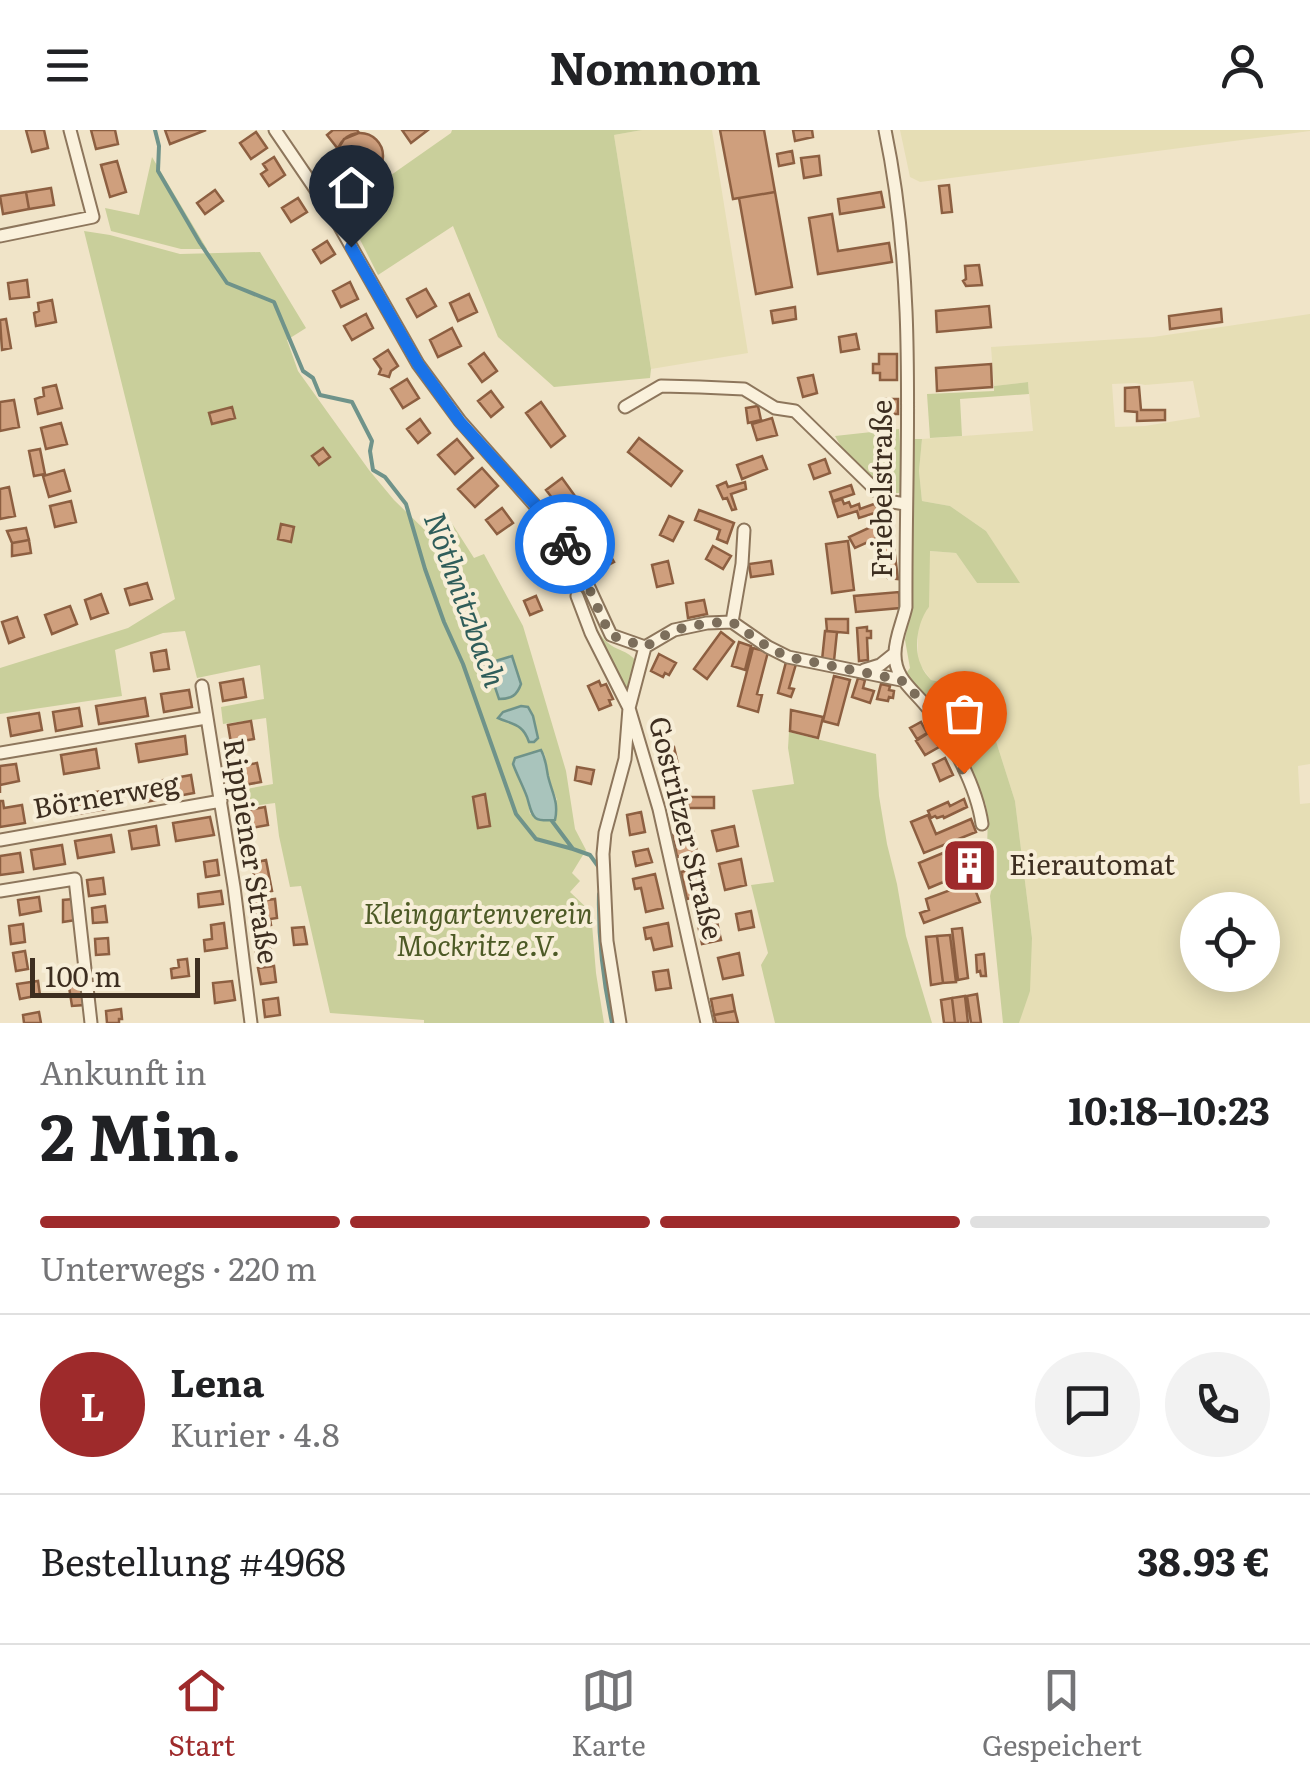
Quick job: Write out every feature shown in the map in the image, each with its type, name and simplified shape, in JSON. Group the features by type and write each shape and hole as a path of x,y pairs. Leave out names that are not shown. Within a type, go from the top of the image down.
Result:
{"street":[{"path":"0,236 93,217 70,130"},
{"path":"275,130 335,218 418,364 460,422 556,528 579,566 610,635 645,647"},
{"name":"Friebelstraße","path":"886,130 896,184 906,287 906,607 895,653 901,680 929,708 950,744 979,803 982,824"},
{"path":"625,406 661,386 744,389 775,408 796,411 887,501 906,504"},
{"path":"732,622 744,530"},
{"name":"Gostritzer Straße","path":"576,596 629,708 659,810 707,1023"},
{"path":"620,1023 607,941 603,854 605,832 625,759 629,708 645,647 674,630 732,622 788,657 901,680"},
{"path":"858,672 880,665 895,653"},
{"name":"Rippiener Straße","path":"202,686 251,1023"},
{"path":"0,753 206,718"},
{"name":"Börnerweg","path":"0,840 221,802"},
{"path":"0,891 75,879 91,1023"}],"shaded area":[{"path":"642,130 712,130 748,353 651,369 614,135"},
{"path":"900,130 1310,131 920,182 910,177"},
{"path":"1310,314 1310,764 1298,766 1300,804 1310,803 1310,1023 1019,1023 1032,938 1015,801 982,697 976,690 931,680 918,662 921,616 929,607 929,551 956,553 977,583 1019,583 986,531 950,506 922,501 922,439 1033,431 1028,382 994,386 991,347 1153,337","holes":["1193,381 1200,417 1115,427 1112,384"]}],"green space":[{"path":"452,130 642,130 614,135 650,378 554,387 498,337 453,226 378,275 344,208"},
{"path":"152,157 207,249 181,249 111,231 105,208 139,215"},
{"name":"Kleingartenverein Mockritz e.V.","path":"84,231 180,254 260,252 306,328 287,340 298,371 369,470 428,533 451,522 474,558 484,554 523,626 566,771 575,829 586,850 572,873 580,881 570,892 591,912 604,1023 424,1023 330,1013 301,886 290,887 275,803 237,808 235,791 273,784 266,718 223,724 221,707 264,699 260,665 197,678 185,631 163,633 115,650 122,696 0,714 0,668 128,628 175,599","holes":["541,751 557,800 530,814 513,764 515,759"]},
{"path":"1028,382 1029,394 960,399 962,436 930,438 927,394 994,391 994,386"},
{"path":"899,429 902,483 899,493 888,493 851,464 835,436"},
{"path":"911,439 922,439 922,501 950,506 986,531 1020,583 977,583 956,553 930,551 929,607 917,643 921,665 931,680 977,690 982,697 1015,801 1032,938 1030,991 1019,1023 1003,1023 990,896 995,875 994,868 987,864 985,802 979,803 950,743 962,737 965,723 949,702 929,708 901,680 910,668 905,640 911,606"},
{"path":"584,594 603,638 636,661 627,694 596,637"},
{"path":"789,732 876,754 879,796 906,936 932,1023 775,1023 761,965 768,953 751,885 774,882 752,790 794,784"}],"water":[{"path":"512,656 521,684 513,696 499,699 493,681 478,671 479,666"},
{"path":"528,707 533,716 538,738 534,742 529,742 517,726 498,718 503,712"},
{"path":"541,750 556,803 555,820 534,817 513,764 515,758"}],"building":[{"path":"26,130 44,130 48,148 32,152"},
{"path":"91,130 115,130 118,144 96,149"},
{"path":"165,130 206,130 170,144"},
{"path":"333,130 359,133 344,139 338,149 327,135"},
{"path":"402,130 428,130 411,143"},
{"path":"720,130 764,130 775,192 733,199"},
{"path":"793,130 812,130 813,137 795,141"},
{"path":"256,132 267,148 251,159 240,143"},
{"path":"360,133 376,140 383,156 376,172 360,179 344,172 337,156 344,140"},
{"path":"792,151 794,163 779,166 777,154"},
{"path":"819,156 821,175 804,178 801,158"},
{"path":"274,157 285,175 269,186 261,174 267,170 263,164"},
{"path":"117,161 126,192 110,197 101,165"},
{"path":"949,185 952,212 942,213 939,186"},
{"path":"51,188 54,205 29,209 26,192"},
{"path":"215,190 223,201 205,214 197,203"},
{"path":"26,192 29,209 3,214 0,196"},
{"path":"775,192 792,287 756,294 739,198"},
{"path":"881,192 884,207 840,214 838,199"},
{"path":"298,198 307,212 291,222 282,208"},
{"path":"832,214 838,251 889,243 892,262 818,274 809,218"},
{"path":"327,241 335,254 321,263 313,250"},
{"path":"979,265 982,285 966,286 965,266"},
{"path":"27,280 29,297 10,299 8,283"},
{"path":"350,282 358,299 341,307 333,291"},
{"path":"426,289 436,306 417,317 407,299"},
{"path":"469,294 477,312 458,321 450,303"},
{"path":"52,300 56,322 36,326 34,313 39,311 38,303"},
{"path":"989,306 991,327 937,332 936,311"},
{"path":"795,307 796,319 773,323 771,311"},
{"path":"1221,309 1222,322 1170,329 1169,316"},
{"path":"366,314 373,328 352,340 344,326"},
{"path":"6,319 11,348 2,350 0,320"},
{"path":"452,328 461,346 438,357 430,340"},
{"path":"856,334 859,349 841,352 839,337"},
{"path":"388,350 398,366 389,377 379,374 381,369 374,359"},
{"path":"484,353 497,371 482,382 469,364"},
{"path":"879,354 897,354 897,380 880,380 880,373 873,373 873,364 879,364"},
{"path":"991,364 992,387 937,391 936,368"},
{"path":"813,375 817,393 803,397 798,378"},
{"path":"407,379 419,398 403,408 391,389"},
{"path":"56,385 62,408 38,414 35,399 44,396 43,388"},
{"path":"1139,387 1141,410 1165,410 1165,420 1137,421 1137,412 1125,411 1125,388"},
{"path":"491,391 503,407 491,417 478,401"},
{"path":"884,399 898,399 898,414 884,414"},
{"path":"14,400 19,427 0,431 0,402"},
{"path":"541,402 565,436 551,447 526,413"},
{"path":"758,406 761,420 748,423 746,408"},
{"path":"232,407 235,418 212,424 209,413"},
{"path":"772,418 777,435 757,440 752,424"},
{"path":"420,419 430,433 418,443 407,429"},
{"path":"61,423 67,444 46,449 41,428"},
{"path":"639,438 682,471 671,486 628,452"},
{"path":"457,439 473,458 455,474 438,455"},
{"path":"323,448 330,457 319,465 312,456"},
{"path":"40,449 45,474 34,476 29,451"},
{"path":"762,456 767,469 742,479 737,465"},
{"path":"825,459 830,473 814,479 809,465"},
{"path":"482,468 498,486 475,507 458,489"},
{"path":"64,470 70,491 49,497 43,476"},
{"path":"562,478 575,496 560,508 546,490"},
{"path":"726,482 728,487 745,482 746,489 731,494 736,509 732,510 717,486"},
{"path":"851,485 854,494 833,501 830,492"},
{"path":"9,487 15,516 0,519 0,489"},
{"path":"842,499 851,507 859,504 860,509 874,504 881,511 859,518 857,511 838,517 833,502"},
{"path":"71,501 76,522 55,527 50,506"},
{"path":"502,508 513,523 497,534 486,520"},
{"path":"587,508 600,527 583,539 570,521"},
{"path":"699,510 734,523 727,543 717,539 720,530 695,520"},
{"path":"669,516 683,522 673,541 660,535"},
{"path":"886,520 892,532 898,579 888,578 879,537 855,548 849,537"},
{"path":"281,524 294,527 291,542 278,539"},
{"path":"26,528 29,540 12,543 7,531"},
{"path":"545,528 558,547 546,555 533,537"},
{"path":"29,540 31,553 12,556 12,543"},
{"path":"848,541 854,590 832,593 826,544"},
{"path":"605,546 614,562 595,572 587,556"},
{"path":"713,546 731,556 723,569 706,559"},
{"path":"668,561 673,583 657,587 652,565"},
{"path":"771,561 773,574 751,577 749,564"},
{"path":"147,583 152,599 130,605 125,589"},
{"path":"899,592 900,608 856,612 854,596"},
{"path":"101,594 108,613 91,619 85,600"},
{"path":"536,596 542,610 530,615 524,601"},
{"path":"704,600 707,614 688,618 686,603"},
{"path":"70,606 77,624 52,634 45,615"},
{"path":"17,617 24,637 9,643 2,622"},
{"path":"826,619 848,619 848,633 827,631"},
{"path":"867,627 871,631 871,638 867,638 868,660 859,661 857,628"},
{"path":"825,631 837,632 834,661 822,660"},
{"path":"721,632 734,642 707,679 694,669"},
{"path":"739,642 751,646 745,670 732,666"},
{"path":"753,648 768,652 757,694 762,695 758,712 738,706"},
{"path":"166,650 169,669 154,671 151,653"},
{"path":"659,654 676,663 669,675 665,673 663,677 651,671"},
{"path":"786,662 796,664 789,688 794,689 791,697 778,693"},
{"path":"834,676 850,680 838,725 823,721"},
{"path":"858,678 865,680 863,688 874,691 870,703 852,697"},
{"path":"243,679 246,697 223,701 220,683"},
{"path":"599,681 601,686 606,684 613,699 609,700 611,705 599,710 588,686"},
{"path":"881,684 890,686 893,698 877,699"},
{"path":"189,690 192,707 164,712 161,694"},
{"path":"145,698 148,716 99,724 96,706"},
{"path":"79,708 82,726 56,731 53,712"},
{"path":"791,710 823,717 818,738 790,731"},
{"path":"39,713 42,730 11,736 8,718"},
{"path":"251,721 254,739 231,743 228,725"},
{"path":"921,722 927,733 917,739 910,728"},
{"path":"930,732 939,747 925,755 916,741"},
{"path":"185,736 187,754 139,762 136,744"},
{"path":"674,747 677,760 662,763 660,750"},
{"path":"96,749 99,768 64,774 61,755"},
{"path":"945,758 953,775 940,781 933,764"},
{"path":"677,760 679,771 664,774 662,763"},
{"path":"257,763 261,782 238,786 235,767"},
{"path":"16,764 19,781 0,785 0,766"},
{"path":"577,767 594,770 591,784 575,780"},
{"path":"191,775 194,793 145,802 142,784"},
{"path":"103,791 106,809 71,815 68,796"},
{"path":"485,794 490,826 478,828 473,797"},
{"path":"688,797 714,797 714,808 688,808"},
{"path":"964,799 967,807 944,818 931,818 928,811"},
{"path":"0,801 4,808 22,805 25,823 0,827"},
{"path":"265,807 268,825 245,829 242,811"},
{"path":"641,812 645,832 630,835 627,815"},
{"path":"928,815 936,834 971,819 976,832 924,853 911,822"},
{"path":"210,817 214,835 176,841 173,823"},
{"path":"156,826 159,845 132,849 129,831"},
{"path":"734,826 738,846 717,851 712,831"},
{"path":"693,830 695,841 675,846 672,835"},
{"path":"111,835 114,852 78,858 75,841"},
{"path":"695,841 697,852 677,857 675,846"},
{"path":"62,845 65,864 34,869 31,850"},
{"path":"648,849 652,862 636,866 633,852"},
{"path":"20,853 23,872 0,875 0,856"},
{"path":"943,853 953,878 929,888 919,863"},
{"path":"741,859 746,885 725,890 719,864"},
{"path":"217,860 219,875 206,877 204,862"},
{"path":"266,860 272,891 257,893 252,863"},
{"path":"702,867 708,894 687,899 681,872"},
{"path":"655,874 663,908 646,912 641,888 635,889 633,879"},
{"path":"103,878 105,894 89,896 87,880"},
{"path":"972,882 980,902 924,923 920,913 929,910 926,899"},
{"path":"221,891 223,904 199,907 198,894"},
{"path":"39,897 41,911 20,915 18,900"},
{"path":"73,899 76,920 63,922 63,900"},
{"path":"275,899 277,918 270,919 271,925 256,927 252,902"},
{"path":"105,906 107,922 93,923 92,908"},
{"path":"751,911 754,927 739,930 736,914"},
{"path":"716,917 721,940 702,944 697,920"},
{"path":"224,923 227,948 205,951 204,940 212,939 211,925"},
{"path":"668,923 672,946 654,950 644,928"},
{"path":"23,924 25,942 11,944 9,926"},
{"path":"304,927 307,944 294,945 292,928"},
{"path":"962,928 968,978 958,980 952,929"},
{"path":"269,934 271,950 256,952 254,936"},
{"path":"950,935 956,982 943,983 937,936"},
{"path":"937,936 943,983 931,985 926,937"},
{"path":"108,938 109,954 96,955 95,939"},
{"path":"25,951 28,969 16,971 13,953"},
{"path":"739,953 743,975 723,979 718,958"},
{"path":"984,954 986,976 981,976 976,955"},
{"path":"187,959 189,976 172,978 171,969 179,967 178,960"},
{"path":"274,966 276,982 261,984 258,968"},
{"path":"668,970 671,988 656,990 653,972"},
{"path":"117,972 118,987 104,989 102,973"},
{"path":"38,981 40,995 20,999 17,984"},
{"path":"232,981 235,1000 215,1003 213,983"},
{"path":"82,985 84,1005 72,1006 69,987"},
{"path":"977,994 981,1023 971,1023 967,996"},
{"path":"732,995 735,1011 714,1015 711,999"},
{"path":"965,996 968,1023 955,1023 952,998"},
{"path":"278,998 280,1015 265,1017 263,1000"},
{"path":"952,998 955,1023 944,1023 941,1000"},
{"path":"121,1009 119,1023 107,1023 106,1011"},
{"path":"735,1011 738,1023 716,1023 714,1015"},
{"path":"39,1012 41,1023 24,1023 23,1015"}],"waterway":[{"name":"Nöthnitzbach","path":"155,130 158,171 227,283 274,302 303,371 313,378 320,395 352,402 372,441 373,470 385,477 406,504 425,569 516,814 536,839 573,849"},
{"name":"Nöthnitzbach","path":"552,821 573,849 590,855 600,869"},
{"name":"Nöthnitzbach","path":"599,894 602,959 612,1023"}],"way so far":[{"path":"565,544 610,635 645,647 674,630 732,622 788,657 901,680 929,708 964,773"}],"place":[{"name":"Eierautomat","path":"970,865"}],"route":[{"path":"351,247 418,364 460,422 556,528 565,544"}]}
